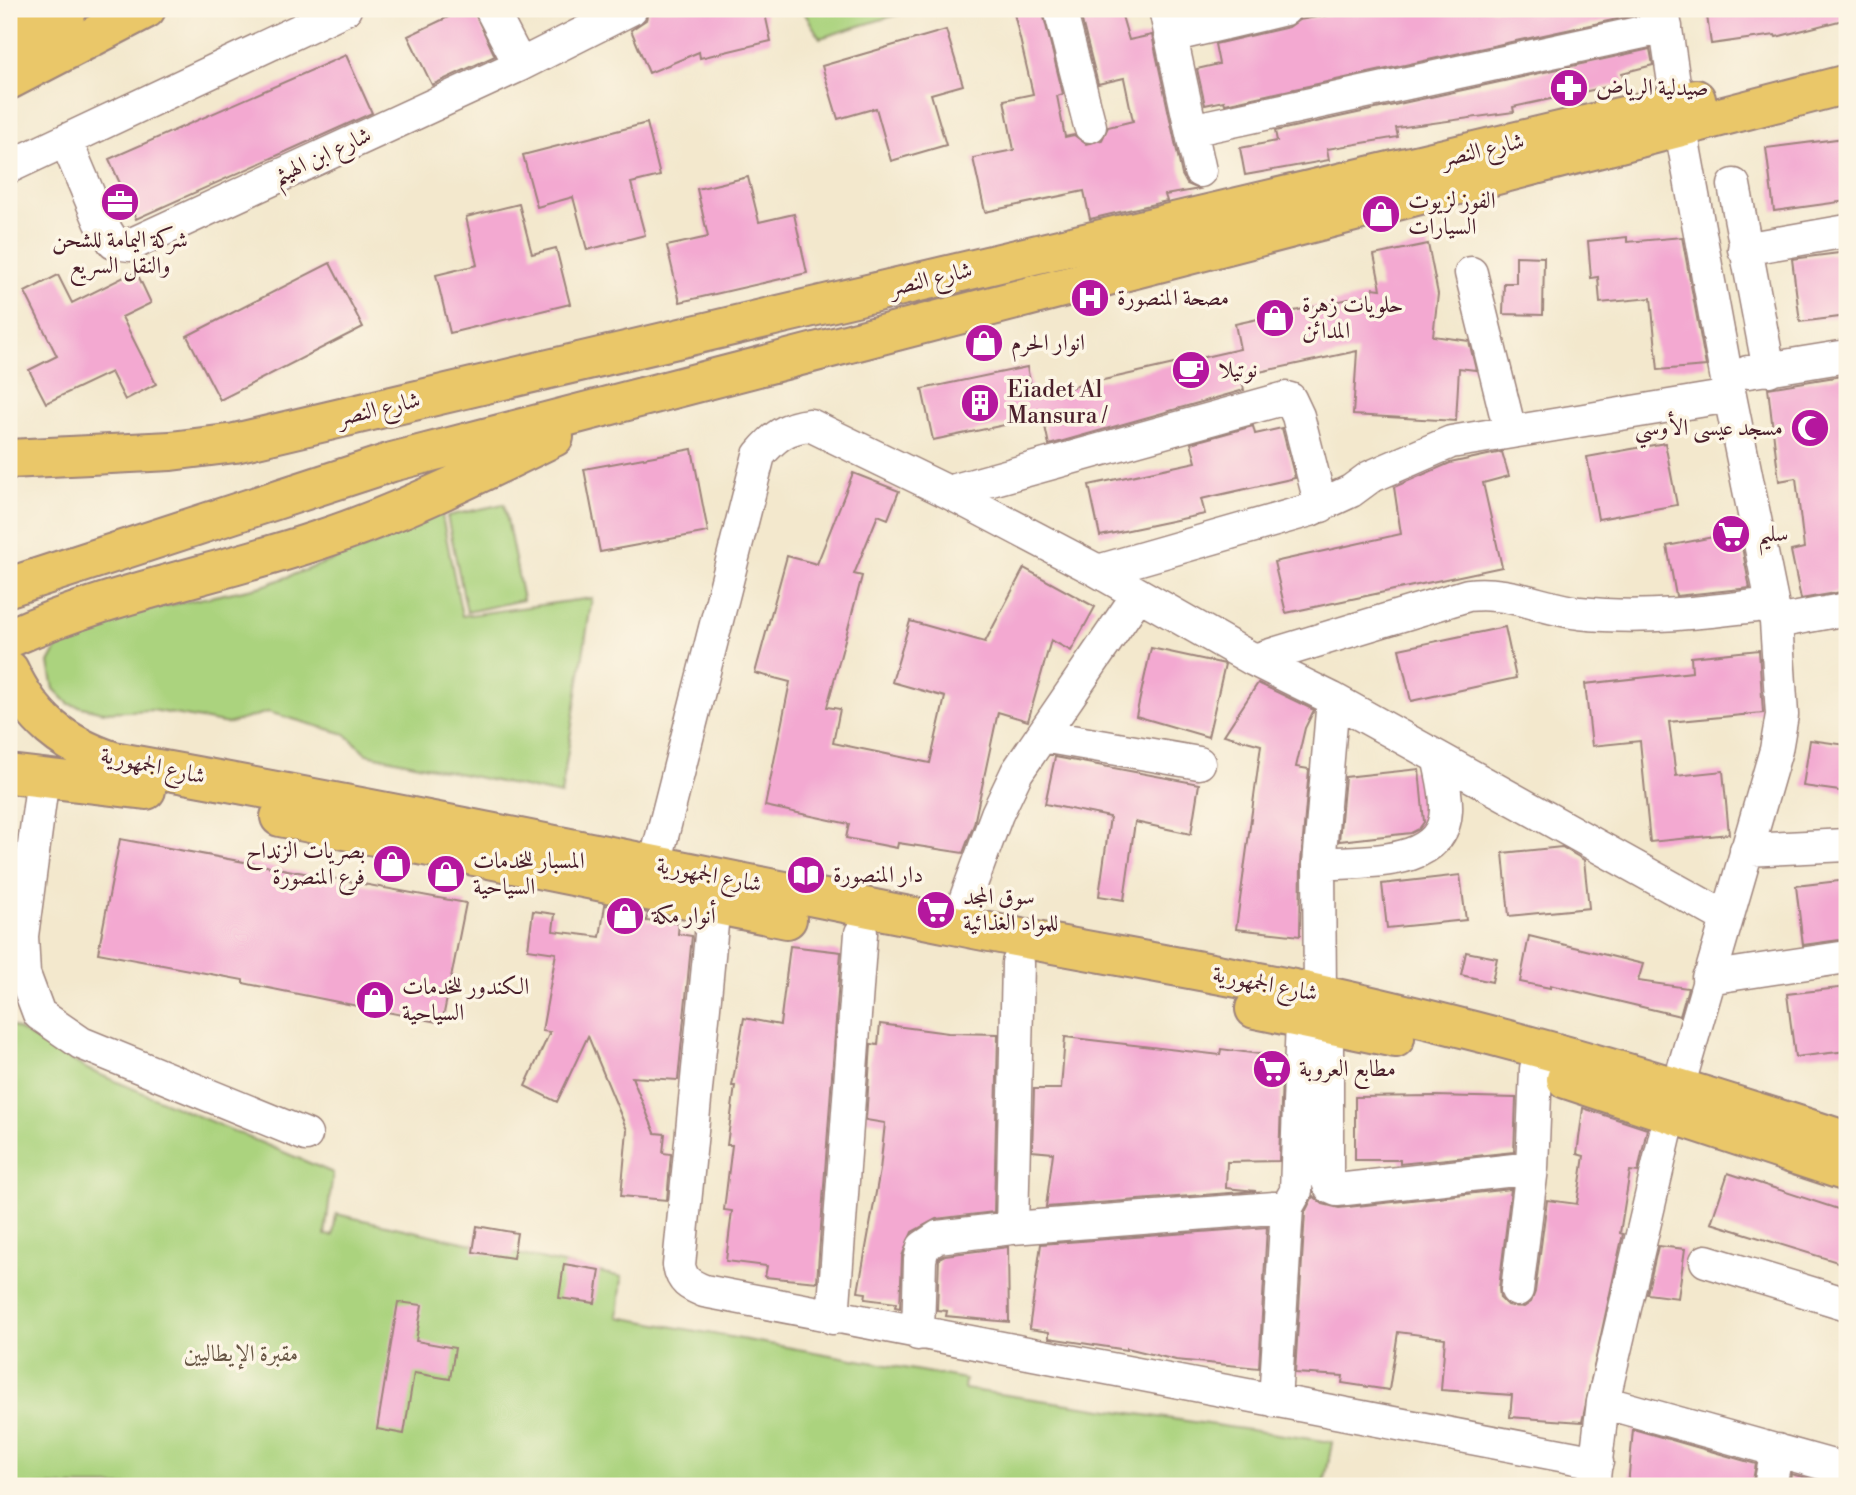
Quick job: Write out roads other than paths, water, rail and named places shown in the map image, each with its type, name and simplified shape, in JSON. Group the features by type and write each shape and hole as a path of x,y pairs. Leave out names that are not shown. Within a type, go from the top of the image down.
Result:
{"main road":[{"path":"9,39 68,9"},
{"path":"9,80 146,9"},
{"name":"شارع النصر","path":"9,587 392,462 624,402 1678,117 1847,61"},
{"name":"شارع النصر","path":"9,459 171,450 235,443 1678,117 1847,84"},
{"path":"9,638 96,602 319,540 430,498 624,402"},
{"name":"شارع الجمهورية","path":"9,670 22,698 49,727 82,750 113,761 351,803 956,926 1316,1012 1536,1069 1847,1141"},
{"name":"شارع الجمهورية","path":"26,775 150,790 1018,963 1316,1012 1489,1034 1674,1100 1847,1172"}],"street":[{"path":"9,167 345,9"},
{"path":"491,9 520,65"},
{"name":"شارع ابن الهيثم","path":"66,141 107,233 114,243 130,245 520,65 631,9"},
{"path":"1059,9 1090,126"},
{"path":"1200,172 1168,22 1286,9"},
{"path":"714,904 681,1274 685,1281 704,1291 833,1318 1275,1401 1595,1474 1603,1402 1674,1100 1725,917 1781,733 1782,715 1774,613 1678,117 1665,18 1191,130"},
{"path":"1734,184 1744,249 1769,370"},
{"path":"1744,249 1847,231"},
{"path":"1471,272 1510,431"},
{"path":"1098,571 1321,506 1370,477 1420,454 1474,436 1728,386 1769,370 1847,356"},
{"path":"948,492 1286,398 1290,399 1298,416 1321,506"},
{"path":"655,864 759,455 774,437 792,426 810,425 948,492 1098,571 1138,596 1254,660 1333,699 1439,761 1725,917"},
{"path":"1254,660 1468,596 1490,592 1577,612 1654,617 1847,609"},
{"path":"956,926 998,814 1017,772 1138,596"},
{"path":"1333,699 1319,863 1316,1012 1326,1179 1330,1187 1337,1190 1532,1168"},
{"path":"1042,736 1199,764"},
{"path":"1319,863 1413,856 1431,845 1442,829 1446,810 1439,761"},
{"path":"26,775 22,936 24,974 40,1014 81,1043 306,1135"},
{"path":"1746,850 1847,845"},
{"path":"833,1318 861,933"},
{"path":"1708,978 1847,957"},
{"path":"1012,1228 1018,963"},
{"path":"1275,1401 1287,1207 1296,1191 1316,1012"},
{"path":"1517,1290 1532,1168 1536,1069"},
{"path":"918,1334 923,1247 938,1237 1012,1228 1287,1207"},
{"path":"1706,1261 1847,1304"},
{"path":"1603,1402 1847,1470"},
{"path":"1770,1486 1777,1450"}],"place":[{"name":"صيدلية الرياض","path":"1569,88"},
{"name":"شركة اليمامة للشحن والنقل السريع","path":"120,202"},
{"name":"الفوز لزيوت السيارات","path":"1381,214"},
{"name":"مصحة المنصورة","path":"1090,298"},
{"name":"حلويات زهرة المدائن","path":"1275,318"},
{"name":"انوار الحرم","path":"984,343"},
{"name":"نوتيلا","path":"1191,370"},
{"name":"Eiadet Al Mansura /","path":"980,403"},
{"name":"مسجد عيسى الأوسي","path":"1810,428"},
{"name":"سليم","path":"1731,534"},
{"name":"بصريات الزنداح فرع المنصورة","path":"392,864"},
{"name":"المسبار للخدمات السياحية","path":"446,874"},
{"name":"دار المنصورة","path":"806,875"},
{"name":"سوق المجد للمواد الغذائية","path":"936,910"},
{"name":"أنوار مكة","path":"625,916"},
{"name":"الكندور للخدمات السياحية","path":"375,1000"},
{"name":"مطابع العروبة","path":"1272,1069"}],"park label":[{"name":"مقبرة الإيطاليين","path":"241,1354"}]}
